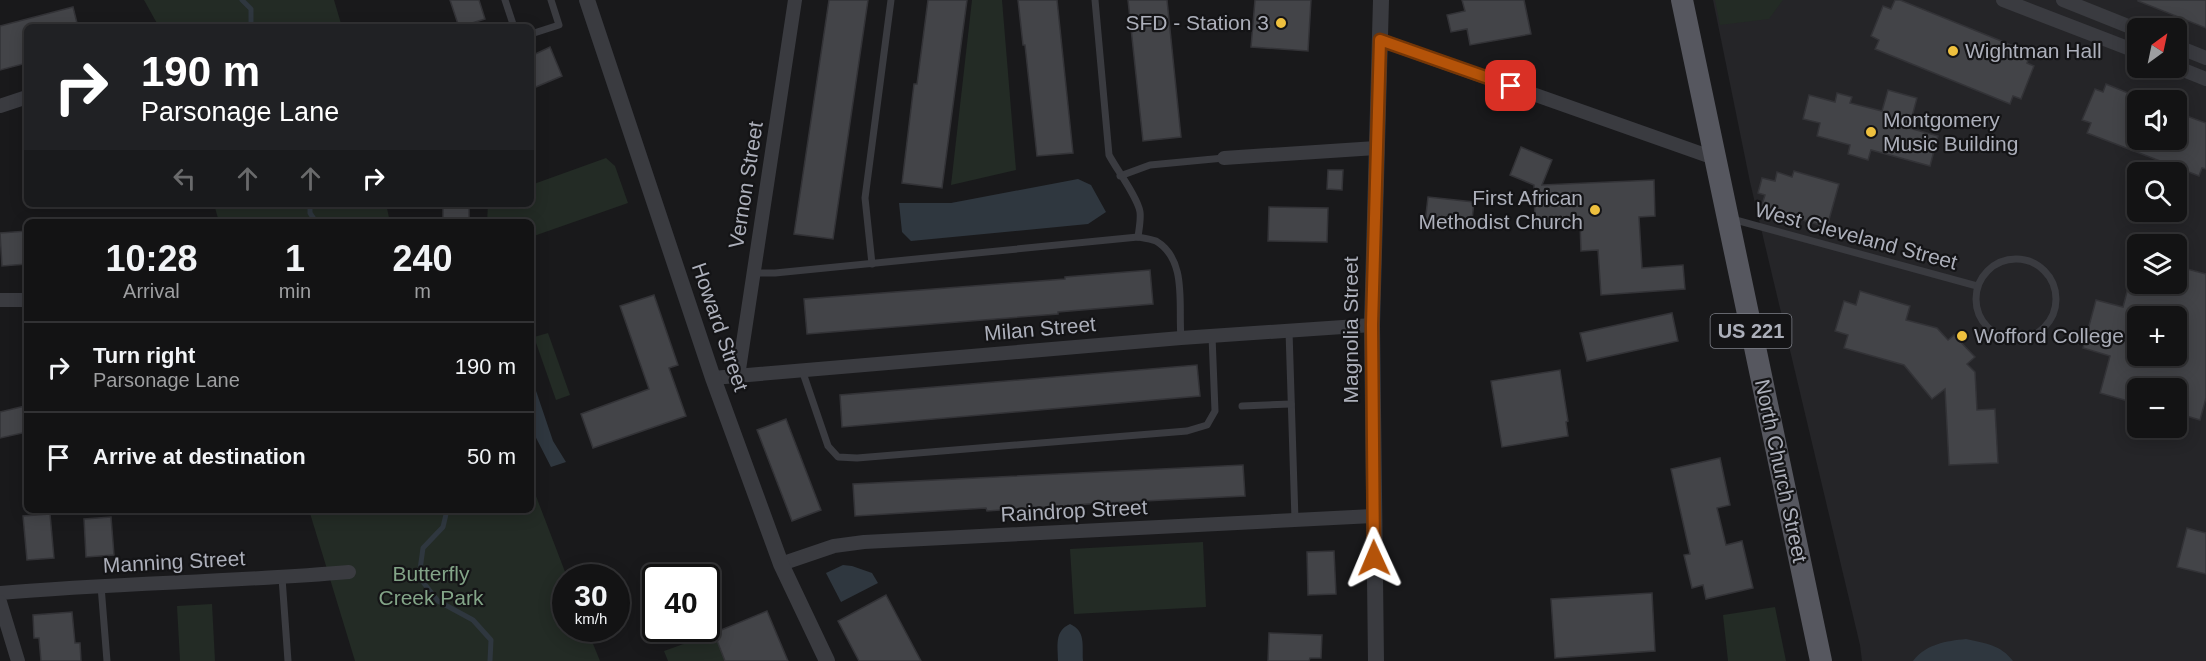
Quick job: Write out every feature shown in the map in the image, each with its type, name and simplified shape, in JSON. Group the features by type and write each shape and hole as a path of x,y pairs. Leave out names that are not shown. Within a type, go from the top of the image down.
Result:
{"main road":[{"name":"North Church Street","path":"1682,0 1726,218 1821,661"}],"street":[{"name":"Howard Street","path":"587,0 712,378 781,564 827,661"},
{"name":"Vernon Street","path":"738,375 795,0"},
{"name":"Magnolia Street","path":"1376,661 1372,325 1381,0"},
{"path":"2003,0 2034,6 2127,47"},
{"path":"2062,0 2127,26"},
{"path":"1380,40 1714,158"},
{"path":"2187,50 2206,58"},
{"path":"2187,72 2206,79"},
{"path":"0,106 24,98"},
{"path":"1224,158 1376,148"},
{"path":"0,300 24,300"},
{"name":"Milan Street","path":"712,378 1181,338 1372,325"},
{"name":"Raindrop Street","path":"781,564 834,546 864,542 1373,516"},
{"name":"Manning Street","path":"0,593 282,578 349,572"},
{"path":"0,602 18,661"}],"lane":[{"path":"505,0 513,24"},
{"path":"534,33 559,25 551,0"},
{"path":"872,264 865,198 891,0"},
{"path":"1095,0 1109,155 1120,176 1134,195 1140,211 1138,237"},
{"path":"1120,176 1150,165 1224,158"},
{"name":"West Cleveland Street","path":"1726,218 1977,286"},
{"path":"754,273 872,264 1138,237 1156,241 1173,256 1178,272 1181,338"},
{"name":"West Cleveland Street","path":"2013,258 2029,260 2043,268 2053,281 2057,296 2055,312 2047,326 2034,336 2019,340 2003,338 1989,330 1979,317 1975,302 1977,286 1985,272 1998,262 2013,258"},
{"path":"1289,331 1295,520"},
{"path":"802,370 828,446 838,457 857,458 1116,437 1187,431 1207,425 1215,411 1212,336"},
{"path":"1242,406 1291,404"},
{"path":"282,578 288,661"},
{"path":"101,586 107,661"}],"shaded area":[{"name":"Wofford College","path":"1713,0 2206,0 2206,661 1862,661 1750,182"},
{"path":"1078,179 1091,185 1106,212 1088,224 911,241 902,232 899,203 951,203"},
{"path":"534,385 553,441 566,462 551,467 534,434"},
{"path":"843,565 872,573 878,583 841,602 826,573"},
{"path":"1070,624 1079,630 1081,635 1083,661 1058,661 1059,635"},
{"path":"1966,639 1998,648 2013,661 1913,661 1930,647 1944,642"}],"green space":[{"path":"144,0 334,0 341,24 157,24"},
{"path":"972,0 1002,0 1016,170 951,185"},
{"path":"1715,0 1783,0 1769,19 1720,25"},
{"path":"606,158 615,166 628,203 534,236 534,219 487,219 488,207 534,207 534,184"},
{"path":"215,207 387,207 389,219 218,219"},
{"path":"548,333 570,395 556,400 534,337"},
{"name":"Butterfly Creek Park","path":"534,491 562,564 552,564 552,642 592,642 600,661 355,661 310,513 534,513"},
{"path":"1203,542 1206,607 1074,614 1070,549"},
{"path":"212,604 215,661 180,661 177,606"},
{"path":"1775,607 1786,661 1728,661 1723,615"},
{"path":"689,642 718,642 725,661 668,661 664,651"}],"building":[{"path":"450,0 479,0 485,19 469,24 458,24"},
{"path":"829,0 868,0 833,239 794,234"},
{"path":"928,0 967,0 942,188 902,183 914,84 917,84"},
{"path":"1018,0 1057,0 1073,153 1037,156"},
{"path":"1128,0 1167,0 1181,137 1143,141"},
{"name":"SFD - Station 3","path":"1255,0 1311,0 1308,51 1251,47"},
{"path":"1462,0 1524,0 1531,34 1470,45 1467,29 1451,32 1447,15 1465,11"},
{"name":"Wightman Hall","path":"1895,0 1900,0 2031,53 2027,63 2034,66 2021,99 2013,96 2010,104 1875,49 1879,40 1871,36 1883,6 1891,9"},
{"path":"2206,0 2206,28 2187,20 2187,18 2181,18 2138,1"},
{"path":"73,7 77,24 24,24 24,64 0,70 0,26"},
{"path":"550,47 562,76 534,88 534,55"},
{"path":"2106,84 2127,93 2127,148 2087,133 2091,123 2082,120 2095,89 2103,92"},
{"name":"Montgomery Music Building","path":"1888,90 1917,98 1909,128 1938,136 1930,166 1871,150 1868,160 1848,154 1850,145 1817,136 1820,123 1803,119 1809,95 1835,102 1837,93 1852,97 1850,103 1882,111"},
{"path":"2187,116 2206,123 2206,169 2202,168 2199,176 2187,171 2187,162 2163,162 2131,150 2187,150"},
{"path":"1521,147 1552,160 1542,185 1654,180 1655,216 1639,217 1642,268 1683,265 1685,289 1601,295 1598,250 1581,251 1580,223 1535,226 1534,185 1510,175"},
{"path":"1328,170 1343,170 1342,190 1327,189"},
{"path":"1794,171 1839,184 1827,227 1761,208 1765,195 1758,193 1762,178 1775,181 1777,172 1792,177"},
{"path":"1428,197 1474,202 1471,229 1425,223"},
{"path":"443,207 469,207 469,219 443,219"},
{"path":"1269,207 1328,208 1327,242 1268,241"},
{"path":"24,231 24,264 2,266 0,233"},
{"path":"2187,269 2206,274 2206,398 2200,420 2187,416 2187,378 2127,378 2127,401 2100,393 2110,356 2083,348 2096,300 2123,307 2127,292 2127,294 2187,294"},
{"path":"1150,270 1153,304 807,334 804,299 1065,279 1065,277"},
{"path":"1860,291 1910,306 1906,320 1937,328 1948,340 1954,335 1975,357 1967,364 1975,372 1977,410 1995,409 1998,463 1949,465 1945,389 1932,399 1904,365 1844,348 1848,335 1835,331 1844,301 1856,305"},
{"path":"654,295 678,365 669,368 686,416 593,448 581,414 649,389 620,306"},
{"path":"1672,313 1678,341 1587,361 1580,333"},
{"path":"1197,365 1200,396 842,427 840,395"},
{"path":"1560,370 1568,421 1566,422 1568,436 1502,447 1491,381"},
{"path":"24,406 24,433 0,438 0,412"},
{"path":"786,419 821,510 792,521 757,430"},
{"path":"1720,458 1730,505 1717,508 1726,545 1742,541 1753,588 1706,599 1703,585 1692,588 1684,555 1690,554 1671,469"},
{"path":"1243,465 1245,496 855,516 853,484"},
{"path":"50,514 54,558 27,560 23,516"},
{"path":"111,517 114,555 86,557 84,519"},
{"path":"2187,528 2206,533 2206,574 2177,567"},
{"path":"1334,551 1336,594 1308,595 1307,552"},
{"path":"1652,593 1655,651 1555,658 1551,599"},
{"path":"886,595 921,661 859,661 838,621"},
{"path":"767,611 788,661 725,661 718,642 720,642 720,631"},
{"path":"72,612 75,643 80,643 81,661 41,661 39,638 34,638 33,615"},
{"path":"1269,633 1322,635 1321,658 1310,658 1309,661 1268,661"}],"waterway":[{"path":"242,0 251,9 251,24"},
{"path":"310,207 310,213 314,219"},
{"path":"446,513 443,527 423,548 419,577 438,601 473,620 491,640 490,661"}],"place":[{"name":"SFD - Station 3","path":"1281,23"},
{"name":"Wightman Hall","path":"1953,51"},
{"name":"Montgomery Music Building","path":"1871,132"},
{"name":"First African Methodist Church","path":"1595,210"},
{"name":"Wofford College","path":"1962,336"}],"route":[{"path":"1374,558 1372,325 1380,40 1511,86"}]}
